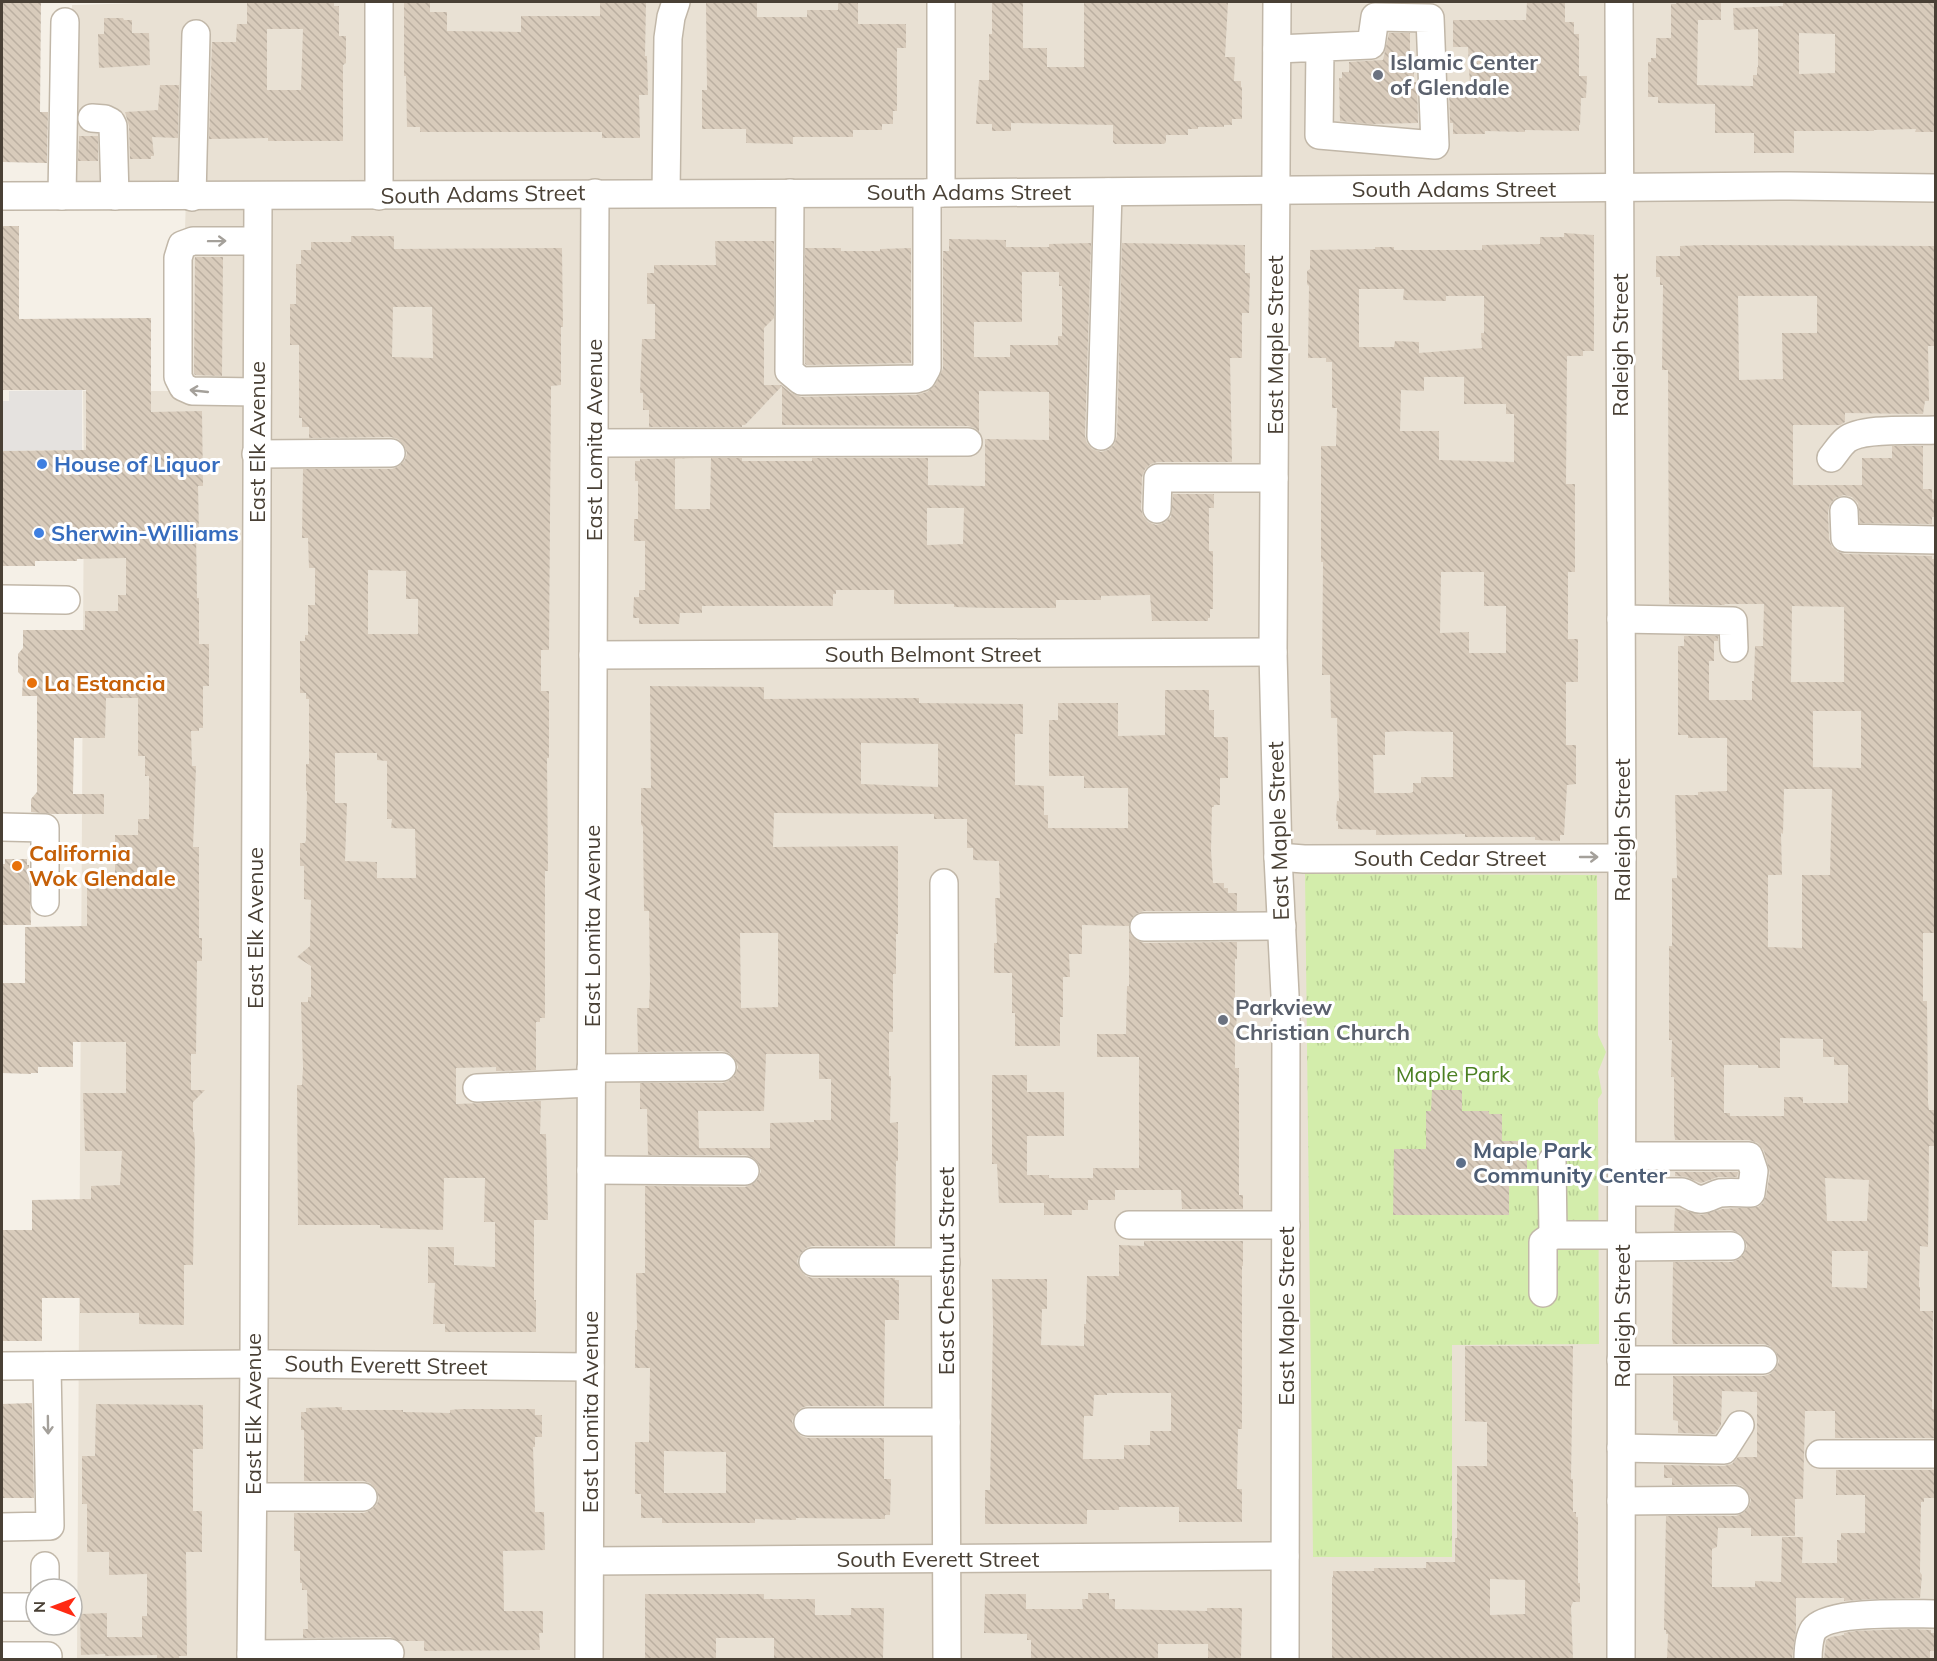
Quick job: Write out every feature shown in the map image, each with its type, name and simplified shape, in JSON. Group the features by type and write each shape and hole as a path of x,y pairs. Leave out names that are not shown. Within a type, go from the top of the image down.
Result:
{"street":[{"path":"378,196 379,2"},
{"path":"666,193 668,38 676,2"},
{"path":"790,193 789,371 801,381 916,380 922,377 927,369 941,2"},
{"name":"East Maple Street","path":"1277,2 1273,652 1278,857 1286,1015 1285,1659"},
{"name":"Raleigh Street","path":"1619,2 1622,858 1621,1659"},
{"path":"1277,49 1371,45 1375,17 1430,18 1437,189"},
{"path":"62,196 64,22"},
{"path":"192,197 196,34"},
{"path":"1320,48 1319,135 1436,145"},
{"path":"92,118 105,119 113,126 115,196"},
{"name":"South Adams Street","path":"2,196 258,197 1778,186 1935,188"},
{"path":"1101,436 1108,192"},
{"name":"East Lomita Avenue","path":"589,1659 595,193"},
{"name":"East Elk Avenue","path":"251,1657 258,197"},
{"path":"257,241 193,241 182,245 178,258 178,377 183,387 192,391 257,392"},
{"path":"1831,458 1847,439 1857,434 1880,431 1935,430"},
{"path":"257,448 355,439"},
{"path":"594,443 968,442"},
{"path":"257,448 391,453"},
{"path":"1157,509 1158,478 1274,478"},
{"path":"1844,511 1845,538 1935,540"},
{"path":"2,599 66,600"},
{"path":"1621,619 1732,621 1734,648"},
{"name":"South Belmont Street","path":"593,655 1273,652"},
{"path":"2,827 45,828 45,902"},
{"name":"South Cedar Street","path":"1278,857 1304,859 1622,858"},
{"name":"East Chestnut Street","path":"944,883 947,1659"},
{"path":"1144,927 1282,926"},
{"path":"477,1088 591,1070 722,1063"},
{"path":"1622,1156 1749,1155 1754,1170 1751,1193 1718,1193 1710,1198 1701,1199 1682,1192 1622,1192"},
{"path":"1552,1161 1553,1234"},
{"path":"591,1170 745,1171"},
{"path":"1129,1225 1286,1225"},
{"path":"1542,1293 1543,1242 1553,1234 1622,1241 1731,1246"},
{"path":"813,1262 946,1262"},
{"path":"1621,1360 1763,1360"},
{"name":"South Everett Street","path":"2,1366 254,1364 590,1367"},
{"path":"2,1527 50,1526 47,1366"},
{"path":"808,1422 946,1422"},
{"path":"1621,1448 1724,1450 1740,1425"},
{"path":"1820,1454 1935,1454"},
{"path":"253,1497 363,1497"},
{"path":"1621,1501 1735,1500"},
{"name":"South Everett Street","path":"590,1561 1285,1556"},
{"path":"2,1607 24,1607"},
{"path":"1809,1659 1814,1628 1823,1623 1845,1616 1935,1614"},
{"path":"251,1657 390,1653"},
{"path":"2,1656 48,1656"}],"shaded area":[{"path":"1935,2 1935,1659 77,1659 77,1637 84,1637 84,1577 77,1577 83,391 180,391 186,197 71,190 72,5 144,3"},
{"path":"82,390 82,450 2,451 2,401 9,401 9,391"}],"green space":[{"name":"Maple Park","path":"1305,874 1597,875 1598,1035 1606,1052 1598,1072 1602,1093 1598,1099 1599,1344 1452,1345 1452,1557 1313,1557"}],"building":[{"path":"2,2 41,2 40,112 48,112 47,163 2,162"},
{"path":"247,2 334,2 334,6 339,6 339,36 346,36 346,63 343,65 343,141 268,141 268,138 209,139 212,42 236,42 237,24 247,24","holes":["267,29 303,29 301,90 267,90"]},
{"path":"600,2 646,2 645,56 647,56 648,95 639,95 640,138 602,138 602,132 420,132 420,127 407,127 404,3 430,3 430,12 447,12 447,31 521,32 521,16 600,16"},
{"path":"706,2 757,2 757,17 807,17 807,10 838,10 838,2 858,2 858,24 906,24 906,48 897,48 897,111 893,111 893,124 882,124 882,130 853,130 853,137 793,137 793,144 746,143 746,129 702,129 702,90 707,90"},
{"path":"992,2 1023,2 1023,48 1047,48 1047,67 1084,67 1084,2 1228,2 1225,57 1235,57 1234,81 1241,81 1242,119 1232,119 1232,125 1224,125 1224,127 1188,129 1188,135 1166,135 1164,144 1115,144 1113,125 1011,123 1011,131 992,131 992,124 976,124 979,80 989,80"},
{"path":"1527,2 1565,2 1565,22 1574,22 1574,34 1579,34 1579,76 1587,76 1586,98 1581,98 1579,131 1525,130 1525,132 1485,131 1485,134 1453,134 1453,123 1450,123 1449,88 1470,88 1468,47 1453,47 1453,20 1526,20"},
{"path":"1676,2 1721,2 1721,20 1698,20 1697,85 1753,86 1753,75 1757,75 1758,67 1758,29 1734,30 1733,8 1783,6 1783,2 1935,2 1935,132 1915,132 1916,129 1794,131 1794,153 1754,153 1754,133 1715,133 1715,104 1658,103 1658,97 1648,97 1648,62 1651,62 1651,58 1656,58 1656,38 1671,38 1671,4 1676,4","holes":["1799,33 1835,34 1835,73 1799,74"]},
{"path":"104,18 132,20 132,33 149,33 150,65 99,68 98,34 104,34"},
{"name":"Islamic Center of Glendale","path":"1389,33 1410,33 1410,55 1414,54 1414,82 1417,82 1418,123 1370,124 1340,121 1339,78 1342,78 1342,72 1349,72 1349,62 1383,60"},
{"path":"160,85 179,85 178,138 152,137 154,156 151,156 151,159 130,159 129,126 125,112 158,110"},
{"path":"79,136 98,136 98,161 78,161"},
{"path":"2,226 19,226 19,319 151,318 151,412 202,411 203,486 198,486 197,598 199,598 199,644 209,644 209,686 203,686 203,728 199,728 199,731 191,731 192,766 196,766 193,847 199,847 199,938 202,938 202,961 197,961 196,1054 191,1054 191,1090 205,1090 193,1102 195,1146 193,1265 184,1265 184,1325 139,1324 139,1313 80,1313 80,1298 42,1298 42,1341 2,1341 2,1230 32,1230 32,1200 91,1199 91,1186 120,1185 122,1151 85,1151 83,1093 126,1093 126,1042 73,1042 73,1067 38,1067 38,1073 31,1074 2,1073 2,983 25,983 25,927 87,926 87,882 115,883 115,835 138,835 138,819 149,819 149,776 145,776 145,756 138,756 138,698 106,698 105,738 74,738 73,794 104,794 104,814 31,812 31,799 37,792 37,696 22,696 23,677 18,672 18,654 23,648 23,630 85,630 85,611 118,611 118,595 126,595 126,558 35,561 35,566 2,566 2,451 86,450 86,390 2,390"},
{"path":"1564,233 1594,235 1594,351 1583,351 1583,356 1567,356 1566,484 1575,484 1575,572 1568,572 1568,639 1578,639 1578,682 1566,682 1566,745 1576,745 1576,784 1567,785 1564,835 1560,835 1560,841 1535,840 1535,837 1465,837 1465,834 1376,835 1376,830 1338,829 1338,821 1336,821 1337,801 1339,801 1337,718 1331,718 1330,675 1322,675 1323,562 1321,562 1321,446 1336,446 1337,408 1332,408 1332,362 1326,362 1326,358 1308,358 1309,286 1307,271 1310,269 1310,250 1394,247 1394,250 1482,250 1482,245 1540,244 1540,237 1564,237","holes":["1359,289 1404,289 1403,300 1446,301 1446,296 1484,296 1482,348 1419,353 1419,342 1395,341 1394,347 1359,347","1424,377 1464,377 1464,404 1506,404 1506,414 1514,414 1514,462 1439,460 1439,431 1400,431 1401,390 1424,391","1441,572 1484,572 1484,606 1506,606 1506,653 1469,653 1469,632 1440,633","1385,732 1453,732 1453,777 1421,777 1421,783 1413,783 1413,792 1410,793 1374,793 1373,755 1385,755"]},
{"path":"351,236 394,236 394,249 562,248 561,385 551,386 549,650 541,650 541,691 549,691 545,1018 540,1018 540,1022 536,1022 536,1070 496,1071 496,1067 456,1068 456,1104 541,1101 540,1134 546,1134 548,1220 534,1220 536,1332 445,1332 445,1324 433,1324 435,1283 428,1283 428,1247 454,1247 454,1265 495,1267 495,1222 484,1222 485,1178 444,1178 443,1230 380,1228 380,1225 298,1225 297,1085 302,1085 303,1068 301,1002 308,1002 308,997 311,997 311,966 297,957 310,946 311,900 304,899 304,866 300,866 300,843 305,843 306,840 309,699 306,699 306,693 300,693 300,641 305,641 305,635 308,635 308,605 315,605 315,568 309,568 308,538 302,538 303,469 392,469 405,460 407,453 404,445 398,439 391,437 309,438 309,427 302,427 302,418 299,418 299,345 290,345 290,304 296,304 296,264 301,264 301,250 311,250 311,242 351,242","holes":["393,307 432,307 433,358 392,357","368,570 406,571 406,599 418,599 418,634 368,634","335,753 377,753 377,760 387,761 387,819 392,819 391,828 415,829 416,878 377,878 377,862 345,861 347,803 335,803"]},
{"path":"949,239 1006,240 1006,247 1049,247 1049,244 1091,243 1085,436 1092,449 1101,452 1114,445 1117,436 1122,243 1245,245 1245,273 1250,273 1249,313 1242,313 1242,358 1230,358 1232,462 1157,462 1145,469 1142,477 1143,516 1148,522 1156,525 1164,523 1171,517 1173,494 1214,494 1214,508 1209,508 1209,551 1213,551 1213,609 1210,609 1208,621 1152,621 1150,595 1101,596 1101,600 1056,600 1056,608 990,608 954,607 954,604 894,604 894,590 836,590 836,594 833,594 833,606 702,606 702,613 680,613 679,624 639,624 639,618 633,618 634,597 639,597 639,590 645,590 645,541 634,541 634,519 638,519 638,481 635,481 635,461 640,461 640,459 695,458 675,459 675,509 710,509 711,458 742,458 742,461 812,461 812,458 928,458 928,485 985,486 985,439 1049,440 1049,392 979,391 979,432 968,426 782,425 782,386 742,427 649,427 649,410 643,410 643,393 640,393 642,339 655,339 655,304 647,304 647,273 654,273 654,265 716,265 715,241 774,241 774,318 764,328 764,385 781,385 801,397 916,395 927,392 935,385 943,369 943,251 949,251","holes":["1022,272 1059,272 1059,286 1062,286 1062,336 1058,336 1058,345 1010,345 1010,357 974,357 974,322 1022,322","927,508 964,508 963,544 927,545"]},
{"path":"1680,246 1935,246 1935,346 1928,346 1929,401 1925,401 1923,414 1845,413 1845,422 1840,425 1793,425 1793,485 1862,485 1862,458 1892,458 1892,446 1923,446 1923,489 1932,489 1932,499 1935,499 1935,517 1932,517 1932,524 1860,523 1858,503 1852,497 1844,495 1835,498 1828,512 1829,539 1832,547 1838,552 1932,556 1932,559 1935,559 1935,933 1923,933 1923,1001 1927,1001 1928,1103 1929,1110 1935,1110 1935,1146 1929,1146 1928,1247 1920,1246 1919,1287 1920,1311 1933,1311 1932,1409 1935,1413 1935,1438 1835,1438 1835,1411 1805,1411 1803,1499 1795,1499 1795,1536 1751,1536 1751,1528 1718,1528 1717,1547 1712,1549 1712,1587 1755,1587 1755,1581 1781,1582 1782,1537 1803,1537 1802,1563 1837,1563 1837,1540 1841,1540 1841,1533 1865,1533 1865,1495 1836,1495 1836,1470 1935,1470 1935,1498 1924,1498 1924,1502 1921,1502 1920,1598 1844,1601 1844,1598 1796,1598 1796,1630 1792,1659 1667,1659 1668,1634 1664,1630 1666,1516 1736,1516 1749,1507 1751,1500 1748,1492 1742,1486 1735,1484 1672,1485 1672,1478 1664,1478 1664,1465 1724,1466 1732,1464 1738,1457 1757,1457 1757,1392 1722,1391 1721,1425 1715,1434 1678,1433 1678,1421 1673,1420 1673,1376 1764,1376 1776,1368 1779,1361 1776,1352 1764,1344 1673,1344 1672,1337 1673,1262 1732,1262 1744,1254 1747,1246 1739,1233 1731,1230 1674,1231 1675,1208 1701,1215 1723,1209 1758,1207 1766,1196 1770,1173 1764,1151 1758,1143 1749,1140 1675,1140 1674,1131 1674,1077 1671,1077 1672,1040 1669,1040 1669,946 1672,946 1672,878 1677,878 1675,795 1727,791 1727,738 1688,738 1688,735 1678,735 1678,646 1684,646 1684,636 1718,636 1718,641 1714,641 1714,661 1709,661 1709,700 1752,700 1755,646 1763,646 1764,604 1669,604 1668,370 1662,370 1663,285 1660,285 1660,277 1656,277 1656,256 1680,256","holes":["1738,296 1817,296 1817,333 1782,333 1783,379 1739,380","1792,606 1844,607 1844,682 1791,682","1813,711 1861,711 1861,768 1813,767","1784,789 1832,789 1830,875 1802,875 1802,948 1768,947 1768,875 1782,875 1781,833 1783,834","1780,1038 1823,1039 1823,1057 1834,1057 1834,1065 1848,1065 1848,1103 1803,1103 1803,1097 1784,1097 1784,1116 1730,1116 1730,1113 1724,1113 1724,1065 1758,1065 1758,1068 1780,1068","1825,1178 1869,1180 1867,1221 1827,1221","1832,1251 1868,1251 1867,1288 1832,1287"]},
{"path":"805,248 880,251 880,249 911,248 911,363 805,364"},
{"path":"195,257 223,257 222,376 195,375 194,373"},
{"path":"650,686 764,687 764,699 919,698 919,703 1023,704 1023,734 1015,734 1015,785 1044,786 1044,815 1048,815 1048,828 1128,828 1128,788 1084,788 1084,776 1049,776 1049,720 1058,720 1058,703 1118,703 1118,736 1165,735 1165,690 1209,690 1209,710 1214,710 1214,737 1228,737 1228,778 1220,778 1220,805 1212,807 1211,850 1213,883 1224,883 1224,888 1228,888 1228,893 1237,893 1237,911 1144,911 1131,919 1129,926 1082,925 1082,954 1069,954 1070,977 1063,977 1060,1046 1015,1046 1012,973 994,973 994,943 997,943 995,898 1000,898 999,861 973,860 973,848 967,848 967,819 934,819 934,814 774,813 773,847 898,846 898,934 896,934 896,974 893,974 893,1032 889,1032 890,1123 898,1122 895,1246 812,1246 800,1254 797,1261 800,1270 812,1278 895,1278 899,1280 899,1320 885,1320 884,1406 807,1406 795,1414 792,1421 795,1430 807,1438 884,1438 884,1479 891,1479 890,1515 885,1515 885,1519 796,1518 796,1520 755,1519 755,1523 662,1523 662,1518 641,1518 641,1494 635,1494 635,1442 649,1442 650,1368 635,1368 635,1330 637,1330 636,1273 645,1273 645,1186 745,1187 758,1179 761,1171 758,1163 746,1155 648,1155 647,1109 640,1109 640,1083 723,1083 735,1075 738,1067 735,1059 729,1053 722,1051 638,1052 637,1008 649,1008 650,982 649,911 644,911 641,788 651,788","holes":["861,743 938,744 938,787 861,784","740,933 778,933 778,1007 741,1008","766,1054 819,1054 819,1079 831,1079 831,1120 770,1123 770,1148 699,1148 698,1111 764,1111","664,1451 726,1452 726,1493 664,1493"]},
{"path":"5,859 27,859 31,925 2,925 2,864 5,864"},
{"path":"1129,930 1136,940 1144,943 1237,942 1235,1068 1239,1068 1239,1195 1243,1195 1243,1209 1182,1209 1181,1190 1115,1190 1115,1200 1088,1200 1088,1210 1072,1210 1072,1215 1044,1215 1044,1203 999,1203 997,1164 992,1164 992,1075 1027,1075 1027,1092 1064,1092 1064,1136 1027,1136 1027,1175 1049,1175 1049,1178 1093,1178 1093,1168 1139,1168 1139,1057 1097,1057 1097,1034 1126,1034"},
{"name":"Maple Park Community Center","path":"1432,1090 1462,1090 1462,1111 1489,1111 1489,1114 1502,1114 1502,1141 1527,1141 1527,1176 1509,1175 1509,1215 1393,1215 1394,1149 1426,1149 1426,1111 1431,1111"},
{"path":"1675,1172 1738,1173 1737,1177 1718,1177 1701,1183 1686,1177 1675,1176"},
{"path":"1144,1241 1243,1241 1242,1429 1238,1429 1237,1489 1242,1489 1242,1522 1179,1522 1179,1507 1119,1507 1119,1510 1087,1510 1087,1524 985,1524 985,1490 990,1490 992,1279 1047,1279 1047,1309 1042,1309 1041,1345 1084,1346 1087,1276 1119,1276 1119,1245 1144,1246","holes":["1171,1393 1171,1431 1150,1431 1150,1445 1124,1445 1124,1459 1083,1459 1084,1416 1093,1416 1094,1395"]},
{"path":"1465,1346 1573,1346 1571,1479 1573,1479 1573,1512 1576,1512 1576,1517 1578,1517 1580,1602 1573,1602 1571,1607 1573,1659 1332,1659 1333,1571 1426,1568 1426,1562 1455,1562 1457,1466 1487,1466 1487,1422 1465,1421","holes":["1490,1579 1525,1580 1525,1614 1490,1615"]},
{"path":"32,1403 34,1498 2,1498 2,1404"},
{"path":"96,1404 203,1405 203,1449 193,1449 193,1511 202,1511 202,1552 186,1552 187,1656 179,1656 179,1659 157,1659 157,1655 81,1655 84,1614 107,1613 107,1637 142,1637 142,1616 147,1616 147,1574 109,1575 109,1552 87,1552 87,1504 82,1504 82,1456 95,1456"},
{"path":"342,1407 342,1410 450,1413 450,1410 461,1409 535,1409 535,1415 542,1415 542,1437 535,1437 535,1447 533,1447 535,1512 544,1512 545,1550 503,1551 504,1611 543,1611 543,1633 539,1633 540,1650 424,1651 424,1641 399,1641 390,1637 303,1638 303,1629 308,1629 307,1590 302,1590 302,1583 300,1583 300,1551 294,1551 294,1513 364,1513 377,1504 379,1498 376,1489 364,1481 304,1481 304,1430 301,1430 301,1412 306,1412 306,1408"},
{"path":"1088,1593 1109,1593 1109,1599 1115,1599 1115,1609 1207,1611 1207,1608 1242,1608 1241,1659 1208,1659 1208,1644 1158,1644 1158,1659 1031,1659 1031,1640 1027,1640 1027,1634 984,1633 985,1594 1026,1594 1026,1609 1083,1609 1082,1599 1088,1599"},
{"path":"645,1594 764,1594 764,1599 815,1599 815,1615 851,1615 851,1608 884,1608 883,1659 774,1659 774,1638 716,1638 716,1659 645,1659"},
{"path":"1931,1630 1931,1633 1934,1633 1934,1651 1930,1651 1930,1659 1824,1659 1826,1640 1831,1637 1856,1631"}],"place":[{"name":"Islamic Center of Glendale","path":"1378,75"},
{"name":"House of Liquor","path":"42,464"},
{"name":"Sherwin-Williams","path":"39,533"},
{"name":"La Estancia","path":"32,683"},
{"name":"California Wok Glendale","path":"17,866"},
{"name":"Parkview Christian Church","path":"1223,1020"},
{"name":"Maple Park Community Center","path":"1461,1163"}]}
